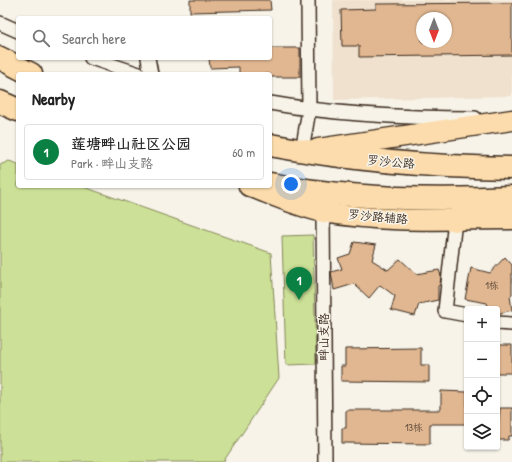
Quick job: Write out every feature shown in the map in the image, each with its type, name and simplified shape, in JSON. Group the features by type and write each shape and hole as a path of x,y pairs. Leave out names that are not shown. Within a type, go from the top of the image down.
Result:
{"highway":[{"path":"4,61 27,72"},
{"path":"0,102 16,109"},
{"name":"罗沙公路","path":"272,145 369,160 445,167 512,168"},
{"path":"272,184 335,193 385,197 512,197"},
{"path":"455,220 484,212 512,208"}],"main road":[{"path":"302,151 512,119"},
{"name":"罗沙路辅路","path":"255,188 323,212 377,219 419,221 512,219"}],"street":[{"path":"302,151 309,110 308,0"},
{"path":"0,23 16,30"},
{"path":"97,60 134,72"},
{"path":"148,60 151,72"},
{"path":"272,103 309,110 357,115 512,119"},
{"name":"畔山支路","path":"323,212 325,462"},
{"path":"455,220 445,311 464,314"}],"shaded area":[{"path":"333,0 512,0 512,96 334,100"}],"green space":[{"path":"9,161 16,163 16,188 87,188 271,253 279,378 223,462 0,462 0,165"},
{"path":"313,235 316,364 286,365 282,236"}],"building":[{"path":"190,0 270,0 271,10 190,12"},
{"path":"512,3 512,55 359,57 359,46 342,46 341,10 376,9 376,4"},
{"path":"272,48 300,48 300,77 272,77 272,72 239,72 239,67 210,68 209,60 272,60"},
{"path":"354,242 376,245 372,260 388,270 400,259 416,274 439,270 441,276 440,285 438,286 438,300 419,304 415,316 391,310 395,296 380,285 369,298 354,284 334,290 331,272 342,269 338,258 350,254"},
{"path":"505,257 512,265 512,294 510,296 512,310 500,313 500,306 488,306 487,303 465,299 471,268 490,273"},
{"path":"500,345 512,345 512,373 500,373"},
{"path":"421,348 421,365 429,365 429,382 341,381 341,366 345,366 345,349"},
{"path":"441,391 464,392 464,424 430,424 430,444 342,443 342,428 346,428 346,410 441,409"},
{"path":"500,408 512,408 512,436 509,436 508,440 500,440"}],"place":[{"name":"莲塘畔山社区公园","path":"299,300"}]}
